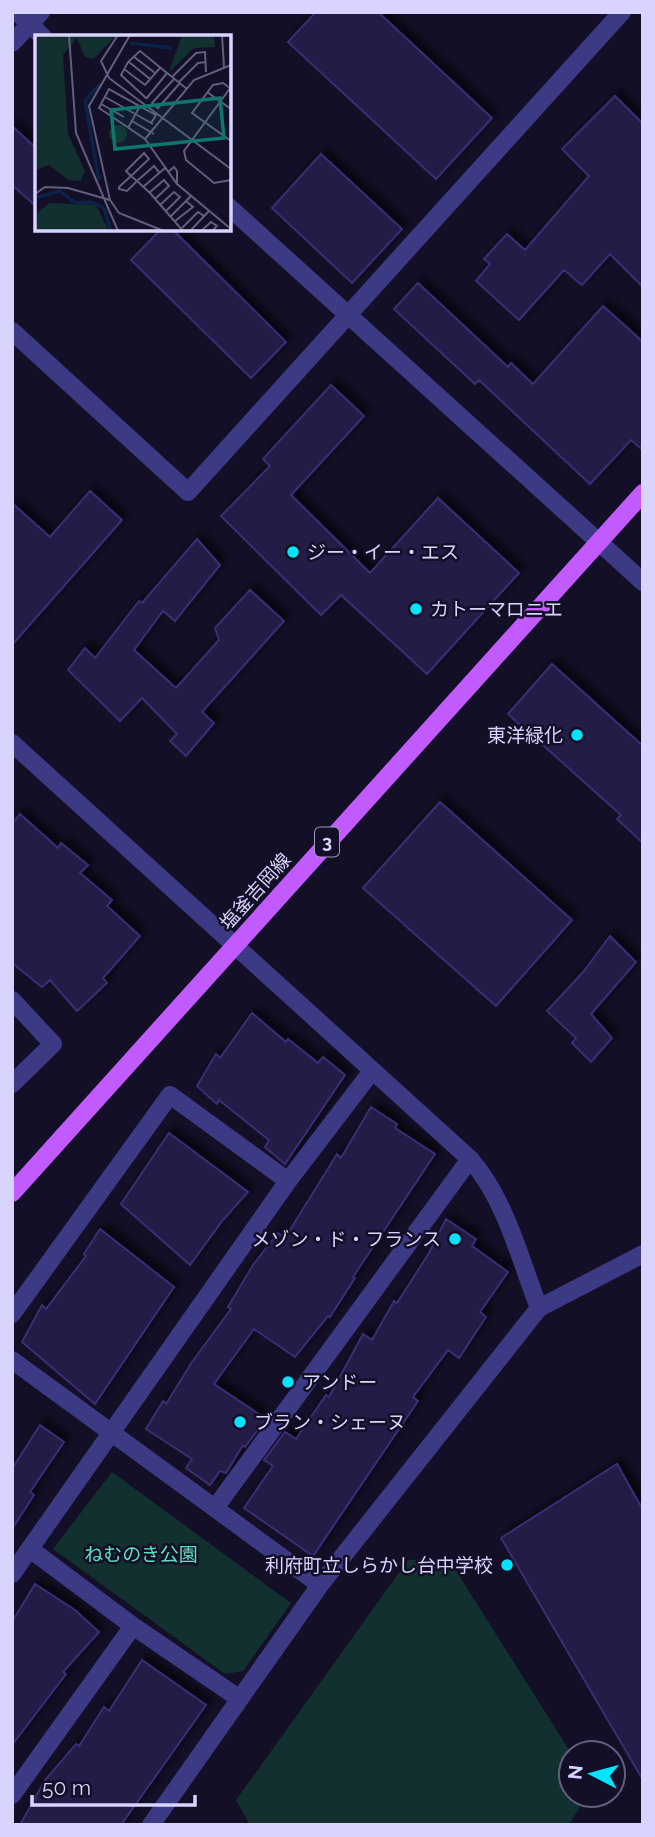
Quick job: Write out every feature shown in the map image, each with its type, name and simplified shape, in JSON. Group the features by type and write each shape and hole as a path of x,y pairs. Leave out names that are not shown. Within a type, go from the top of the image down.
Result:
{"main road":[{"name":"塩釜吉岡線","path":"12,1193 643,493"}],"street":[{"path":"12,331 188,492 622,12"},
{"path":"12,43 29,16 42,35"},
{"path":"231,209 643,582"},
{"path":"12,743 470,1158 483,1174 496,1198 539,1308"},
{"path":"12,1000 53,1044 12,1084"},
{"path":"12,1574 288,1181 372,1071"},
{"path":"12,1314 170,1095 288,1181"},
{"path":"215,1508 470,1158"},
{"path":"150,1825 320,1585 539,1308 643,1254"},
{"path":"12,1360 320,1585"},
{"path":"30,1549 133,1626 240,1699"},
{"path":"12,1794 133,1626"}],"green space":[{"name":"ねむのき公園","path":"112,1472 291,1603 243,1671 225,1674 53,1549"},
{"path":"448,1558 562,1739 557,1739 557,1809 579,1809 569,1825 250,1825 236,1800 408,1560"}],"building":[{"path":"316,12 378,12 492,118 436,179 288,42"},
{"path":"615,96 643,124 643,287 610,254 582,285 564,270 519,320 476,281 490,264 484,259 507,234 525,250 589,176 562,149"},
{"path":"12,126 35,147 35,205 12,185"},
{"path":"321,154 402,229 352,283 272,208"},
{"path":"159,231 174,231 286,342 251,378 131,260"},
{"path":"418,283 508,367 511,363 533,384 603,306 643,342 643,450 631,440 590,484 479,380 475,384 394,309"},
{"path":"331,385 364,416 291,495 370,573 438,498 519,573 427,674 341,595 321,615 221,516 270,466 263,459"},
{"path":"90,491 122,520 12,645 12,503 50,537"},
{"path":"197,539 220,565 175,621 163,611 134,650 176,688 219,640 215,628 250,590 284,621 202,712 214,723 186,756 170,741 177,734 142,698 120,721 68,670 85,648 95,658 139,601 142,603"},
{"path":"552,664 643,746 643,843 617,819 621,815 508,714"},
{"path":"440,802 572,920 496,1006 363,888"},
{"path":"20,814 58,848 61,843 88,865 80,873 112,900 107,906 140,936 103,978 107,983 77,1011 50,980 42,987 12,963 12,824"},
{"path":"610,936 636,962 591,1014 612,1038 591,1062 572,1043 576,1038 547,1011 584,971"},
{"path":"252,1013 286,1042 288,1039 318,1063 323,1057 345,1075 285,1164 265,1147 269,1140 219,1100 217,1104 197,1086 216,1054 220,1058"},
{"path":"371,1107 397,1124 395,1128 435,1154 353,1277 355,1278 330,1317 328,1316 295,1357 254,1329 214,1384 266,1419 245,1447 243,1445 226,1473 220,1471 210,1485 186,1468 192,1459 146,1429 163,1401 166,1404 192,1362 231,1309 228,1307 253,1265 278,1233 285,1238 337,1154 341,1158"},
{"path":"169,1133 248,1192 223,1220 190,1265 121,1204"},
{"path":"446,1219 476,1239 472,1246 508,1272 480,1312 486,1317 459,1358 448,1350 413,1397 418,1401 313,1556 244,1508 273,1466 264,1460 285,1432 296,1439 326,1395 329,1397 363,1334 372,1340 394,1301 397,1303 429,1253"},
{"path":"100,1229 174,1287 95,1404 22,1342 42,1305 46,1309 86,1256 84,1254"},
{"path":"40,1425 64,1442 30,1492 34,1495 12,1529 12,1469"},
{"path":"617,1464 643,1510 643,1780 627,1753 627,1739 619,1739 501,1538"},
{"path":"35,1584 75,1610 99,1632 63,1672 66,1674 12,1745 12,1622"},
{"path":"142,1660 206,1705 121,1825 20,1825 45,1780 76,1744 79,1746 104,1707 109,1711"}],"place":[{"name":"ジー・イー・エス","path":"293,552"},
{"name":"カトーマロニエ","path":"416,609"},
{"name":"東洋緑化","path":"577,735"},
{"name":"メゾン・ド・フランス","path":"455,1239"},
{"name":"アンドー","path":"288,1382"},
{"name":"ブラン・シェーヌ","path":"240,1422"},
{"name":"利府町立しらかし台中学校","path":"507,1565"}]}
